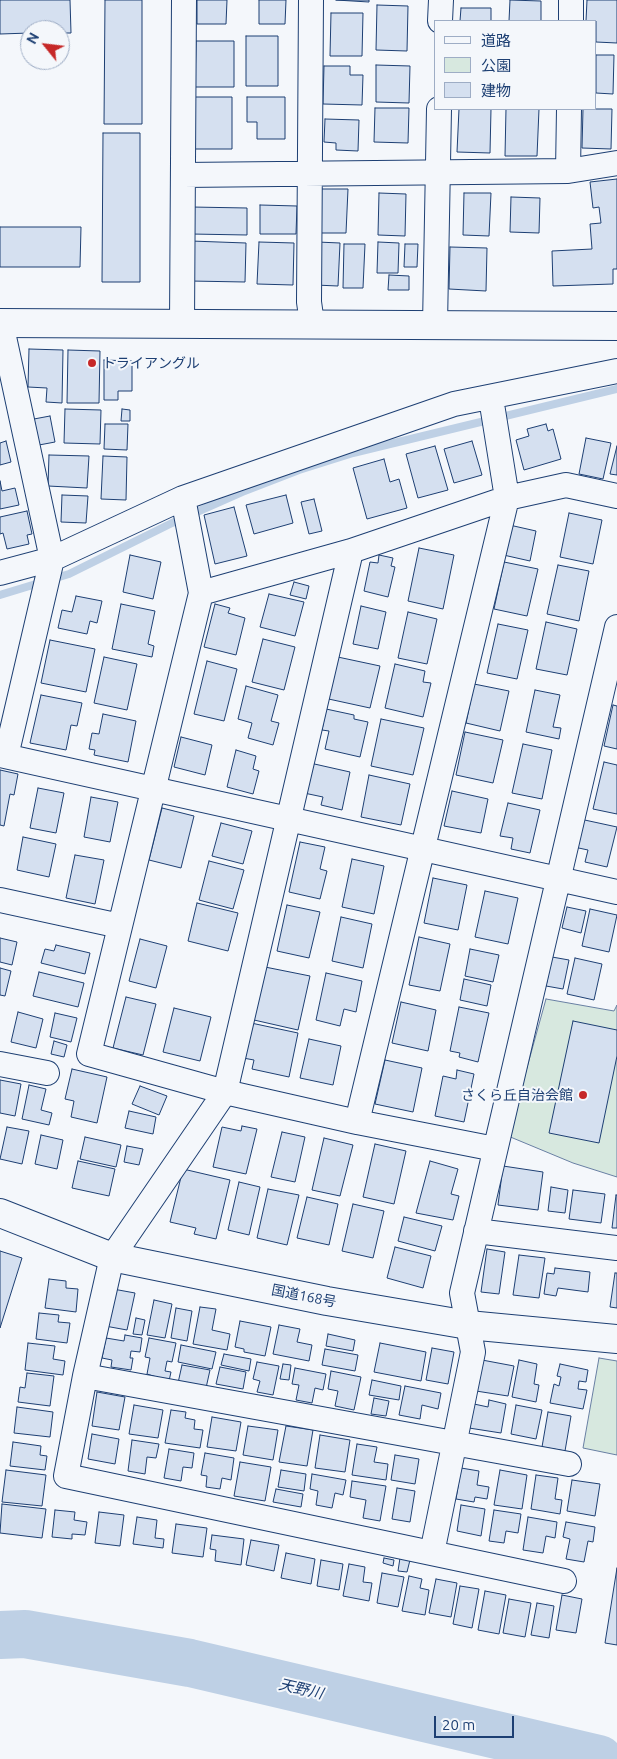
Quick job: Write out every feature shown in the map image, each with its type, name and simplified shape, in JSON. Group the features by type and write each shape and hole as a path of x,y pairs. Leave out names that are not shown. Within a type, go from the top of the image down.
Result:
{"main road":[{"path":"1,323 312,323 617,326"},
{"name":"国道168号","path":"0,1213 112,1257 327,1300 468,1325 617,1339"}],"street":[{"path":"182,323 184,0"},
{"path":"311,0 309,302 312,323"},
{"path":"440,20 441,0"},
{"path":"571,0 571,20"},
{"path":"435,325 439,110"},
{"path":"568,171 569,110"},
{"path":"183,175 568,171 617,163"},
{"path":"1,323 52,559 3,755 617,892"},
{"path":"0,573 52,559 183,498 454,404 617,371"},
{"path":"358,1122 507,498 491,398"},
{"path":"201,593 351,552 507,498 566,485 617,496"},
{"path":"183,498 201,593 89,1054 225,1092 358,1122 495,1149"},
{"path":"351,552 225,1092 112,1257 85,1376 66,1476 564,1581"},
{"path":"432,1554 473,1352 462,1293 617,627"},
{"path":"0,900 120,926"},
{"path":"0,1064 47,1073"},
{"path":"476,1231 617,1248"},
{"path":"85,1376 569,1464"}],"green space":[{"path":"546,999 614,1011 617,1005 617,1177 573,1163 508,1136"},
{"path":"599,1358 617,1361 617,1455 583,1448"}],"building":[{"path":"0,0 70,0 71,33 70,20 20,20 20,33 0,34"},
{"path":"105,0 142,0 142,124 104,124"},
{"path":"197,0 227,0 226,24 197,24"},
{"path":"259,0 286,0 285,24 259,24"},
{"path":"336,0 369,0 369,2"},
{"path":"510,0 541,1 541,20 509,20"},
{"path":"587,0 617,0 617,43 597,42 597,20 586,20"},
{"path":"377,5 408,6 407,51 376,50"},
{"path":"461,8 491,8 491,20 460,20"},
{"path":"331,13 363,13 362,56 330,56"},
{"path":"246,36 278,36 278,86 246,86"},
{"path":"196,41 234,41 234,87 195,87"},
{"path":"597,55 614,55 613,94 597,93"},
{"path":"376,65 410,66 409,103 376,102"},
{"path":"324,66 350,66 350,75 363,75 362,105 323,104"},
{"path":"194,97 232,97 232,149 194,149"},
{"path":"247,97 285,97 285,139 257,139 257,122 247,122"},
{"path":"375,108 409,108 408,143 374,142"},
{"path":"612,109 611,149 582,148 583,110"},
{"path":"459,110 491,110 490,153 457,152"},
{"path":"506,110 539,110 537,156 505,156"},
{"path":"325,119 359,120 358,151 336,150 336,143 324,142"},
{"path":"103,133 140,133 140,282 102,282"},
{"path":"617,179 617,269 613,269 613,284 553,286 552,251 592,249 590,224 601,223 599,207 593,208 590,182"},
{"path":"321,189 348,189 346,233 320,233"},
{"path":"379,193 406,194 405,236 378,235"},
{"path":"464,193 491,193 489,236 463,235"},
{"path":"511,197 540,198 539,233 510,232"},
{"path":"260,205 297,206 296,234 260,234"},
{"path":"191,207 247,208 247,235 191,234"},
{"path":"0,227 81,227 80,267 0,267"},
{"path":"191,241 246,243 245,282 190,281"},
{"path":"259,242 294,243 293,285 257,284"},
{"path":"317,242 340,243 338,286 315,285"},
{"path":"378,242 399,243 398,273 377,273"},
{"path":"344,244 365,244 363,288 343,288"},
{"path":"405,244 418,244 417,267 404,267"},
{"path":"450,247 487,248 486,291 449,289"},
{"path":"389,275 409,276 409,290 388,290"},
{"path":"29,349 63,350 62,403 46,402 47,388 28,387"},
{"path":"68,350 100,351 99,403 67,403"},
{"path":"104,360 132,361 132,391 118,391 118,400 104,400"},
{"path":"65,409 101,410 100,444 64,443"},
{"path":"122,409 130,410 130,421 121,421"},
{"path":"50,416 55,442 39,445 34,419"},
{"path":"105,424 128,424 127,450 104,449"},
{"path":"546,424 548,431 553,429 561,459 524,470 516,440 529,436 527,429"},
{"path":"586,438 611,443 603,479 579,474"},
{"path":"6,441 11,462 0,465 0,443"},
{"path":"472,441 482,475 454,483 444,449"},
{"path":"435,446 448,490 418,498 406,454"},
{"path":"617,446 617,475 610,474"},
{"path":"49,455 89,456 87,488 48,486"},
{"path":"103,456 127,457 126,500 101,499"},
{"path":"384,459 390,482 399,479 407,508 367,519 353,468"},
{"path":"0,481 2,491 15,488 19,505 0,509"},
{"path":"62,495 88,496 86,523 61,522"},
{"path":"286,495 293,523 254,534 246,505"},
{"path":"314,499 322,531 309,534 301,502"},
{"path":"234,507 247,556 215,564 204,515"},
{"path":"27,511 32,534 27,535 29,544 7,549 3,533 0,534 0,517"},
{"path":"569,513 602,520 593,564 560,557"},
{"path":"505,524 536,531 530,561 499,554"},
{"path":"419,548 454,555 443,609 408,601"},
{"path":"130,555 161,562 153,599 123,592"},
{"path":"379,555 393,558 391,566 395,567 388,597 364,591 370,562 378,563"},
{"path":"504,562 538,569 527,616 494,609"},
{"path":"558,565 589,571 579,621 547,614"},
{"path":"294,582 309,586 306,599 290,595"},
{"path":"269,594 304,602 295,636 260,627"},
{"path":"76,596 102,601 97,623 90,621 87,634 58,628 62,610 72,612"},
{"path":"121,604 155,611 148,644 154,646 152,657 112,649"},
{"path":"215,604 230,608 228,613 245,618 236,655 204,647"},
{"path":"361,606 386,612 378,649 353,644"},
{"path":"408,612 437,619 427,664 398,658"},
{"path":"546,622 577,629 567,675 536,669"},
{"path":"498,624 528,630 517,679 487,673"},
{"path":"263,639 295,647 284,690 252,682"},
{"path":"50,640 95,649 86,692 41,683"},
{"path":"333,656 380,666 370,708 324,698"},
{"path":"104,657 137,664 127,710 94,703"},
{"path":"207,661 237,669 224,721 194,714"},
{"path":"395,664 425,671 423,682 431,683 423,717 385,708"},
{"path":"474,684 509,691 500,731 466,723"},
{"path":"246,686 278,695 271,721 279,723 273,745 248,738 252,723 238,719"},
{"path":"535,690 560,695 553,727 561,728 559,739 526,732"},
{"path":"41,695 82,703 77,726 71,725 66,750 30,743"},
{"path":"613,705 617,706 617,749 604,746"},
{"path":"326,709 354,715 354,719 368,722 360,757 325,749 329,731 322,730"},
{"path":"103,714 136,721 128,762 94,755 95,750 89,749 92,733 99,734"},
{"path":"381,719 424,728 413,775 371,766"},
{"path":"465,732 503,740 493,783 456,775"},
{"path":"181,737 212,745 205,775 174,767"},
{"path":"523,744 552,750 542,799 512,793"},
{"path":"236,750 256,756 253,769 259,771 253,794 227,787"},
{"path":"604,762 617,765 617,814 593,809"},
{"path":"310,763 350,772 342,810 321,805 323,797 304,793"},
{"path":"0,770 18,774 14,795 10,794 4,826 0,825"},
{"path":"369,775 410,784 401,825 361,817"},
{"path":"38,788 64,793 56,833 30,828"},
{"path":"452,791 488,799 481,833 444,826"},
{"path":"91,797 118,802 110,842 84,837"},
{"path":"508,803 540,810 530,853 511,849 513,838 500,836"},
{"path":"162,808 194,816 181,868 149,860"},
{"path":"580,819 617,827 607,867 585,862 588,850 574,847"},
{"path":"221,823 252,831 243,864 212,856"},
{"path":"23,837 56,844 49,877 17,870"},
{"path":"300,842 325,847 320,869 327,871 320,899 289,892"},
{"path":"75,855 104,860 95,904 66,898"},
{"path":"352,859 384,866 374,914 342,907"},
{"path":"209,861 244,870 233,909 199,900"},
{"path":"433,878 467,885 458,930 424,923"},
{"path":"485,891 518,898 508,944 475,937"},
{"path":"197,903 238,913 228,951 188,941"},
{"path":"287,905 320,912 309,958 277,951"},
{"path":"567,907 586,911 581,933 562,928"},
{"path":"590,909 617,915 609,952 582,946"},
{"path":"341,917 372,924 363,968 332,961"},
{"path":"419,937 450,944 440,991 409,985"},
{"path":"0,938 17,942 12,965 0,962"},
{"path":"140,939 167,946 156,988 129,981"},
{"path":"56,945 90,953 85,974 41,963 45,949 54,951"},
{"path":"470,949 499,955 493,982 465,976"},
{"path":"552,957 569,960 563,989 546,986"},
{"path":"575,958 602,964 594,1000 567,994"},
{"path":"265,967 310,976 298,1030 254,1020"},
{"path":"0,968 11,971 5,996 0,995"},
{"path":"39,972 84,983 78,1007 33,996"},
{"path":"326,973 362,981 356,1012 344,1009 340,1026 316,1020"},
{"path":"464,979 491,985 487,1006 460,1000"},
{"path":"126,997 156,1004 143,1055 113,1048"},
{"path":"401,1002 436,1010 428,1051 392,1043"},
{"path":"459,1007 489,1013 478,1062 459,1057 460,1053 450,1051"},
{"path":"174,1008 211,1017 200,1061 163,1052"},
{"path":"18,1012 43,1019 36,1048 11,1042"},
{"path":"55,1013 77,1018 71,1042 50,1037"},
{"name":"さくら丘自治会館","path":"573,1021 617,1030 617,1056 599,1143 549,1133"},
{"path":"251,1023 298,1033 289,1077 252,1069 254,1060 243,1058"},
{"path":"309,1039 341,1046 333,1085 300,1078"},
{"path":"54,1041 67,1045 64,1057 51,1054"},
{"path":"385,1060 422,1068 413,1112 375,1104"},
{"path":"72,1069 107,1077 97,1123 71,1117 74,1101 65,1099"},
{"path":"457,1070 474,1074 464,1122 435,1116 443,1076 456,1079"},
{"path":"0,1080 21,1084 15,1116 0,1113"},
{"path":"29,1085 46,1089 41,1110 52,1113 49,1125 22,1119"},
{"path":"140,1086 167,1096 159,1115 132,1104"},
{"path":"129,1111 156,1117 153,1134 125,1128"},
{"path":"242,1126 257,1129 246,1174 213,1167 222,1127 241,1131"},
{"path":"7,1127 29,1131 22,1164 0,1159"},
{"path":"282,1132 305,1137 295,1182 271,1177"},
{"path":"41,1135 63,1140 57,1169 35,1164"},
{"path":"85,1137 121,1145 116,1167 80,1159"},
{"path":"324,1138 353,1145 340,1196 312,1190"},
{"path":"375,1144 406,1151 394,1204 363,1197"},
{"path":"127,1146 143,1149 139,1165 124,1162"},
{"path":"78,1161 115,1169 109,1196 72,1188"},
{"path":"430,1161 458,1169 451,1194 459,1196 453,1220 416,1213"},
{"path":"503,1166 543,1172 538,1210 498,1205"},
{"path":"183,1169 230,1180 216,1239 194,1234 196,1228 170,1222"},
{"path":"239,1182 260,1187 249,1235 228,1230"},
{"path":"551,1187 568,1190 565,1213 548,1211"},
{"path":"268,1189 299,1195 287,1245 257,1238"},
{"path":"573,1190 605,1194 601,1223 569,1219"},
{"path":"616,1195 617,1228 612,1228"},
{"path":"307,1197 338,1204 329,1245 297,1238"},
{"path":"353,1204 384,1211 373,1258 342,1251"},
{"path":"404,1217 442,1226 435,1251 398,1241"},
{"path":"395,1247 431,1256 423,1288 387,1278"},
{"path":"487,1249 505,1252 499,1294 481,1292"},
{"path":"0,1251 22,1258 0,1328"},
{"path":"519,1255 545,1258 539,1298 513,1295"},
{"path":"555,1268 590,1272 588,1292 558,1288 556,1296 544,1294 547,1273 554,1274"},
{"path":"615,1273 617,1273 617,1308 610,1307"},
{"path":"49,1279 66,1281 66,1288 78,1289 76,1312 45,1308"},
{"path":"113,1289 135,1293 127,1330 105,1326"},
{"path":"154,1300 172,1304 165,1338 147,1335"},
{"path":"200,1307 216,1309 212,1330 230,1334 227,1350 193,1344"},
{"path":"176,1308 192,1311 187,1341 171,1338"},
{"path":"39,1313 59,1315 58,1322 70,1323 67,1343 36,1339"},
{"path":"136,1318 145,1320 142,1335 133,1334"},
{"path":"240,1321 271,1327 265,1356 244,1352 244,1349 235,1347"},
{"path":"279,1325 300,1329 297,1342 312,1345 309,1361 273,1354"},
{"path":"328,1334 355,1340 353,1351 326,1346"},
{"path":"125,1335 142,1338 140,1352 131,1351 130,1358 133,1358 131,1370 111,1367 112,1360 102,1358 106,1338 124,1341"},
{"path":"149,1338 176,1343 172,1362 167,1361 165,1371 171,1372 169,1381 147,1374 150,1358 145,1357"},
{"path":"28,1343 55,1346 53,1359 65,1361 63,1375 25,1370"},
{"path":"380,1343 426,1352 421,1381 374,1372"},
{"path":"181,1345 216,1352 212,1369 178,1362"},
{"path":"432,1348 454,1352 448,1384 426,1380"},
{"path":"325,1349 358,1355 355,1371 322,1365"},
{"path":"224,1354 251,1359 249,1371 221,1365"},
{"path":"482,1360 514,1366 508,1396 476,1391"},
{"path":"519,1360 537,1364 534,1384 539,1385 536,1402 512,1397"},
{"path":"257,1362 279,1366 273,1395 257,1392 260,1381 253,1379"},
{"path":"283,1364 291,1365 289,1380 280,1379"},
{"path":"560,1364 588,1370 586,1382 579,1381 578,1389 587,1390 583,1409 550,1403 554,1384 559,1386 561,1377 557,1376"},
{"path":"182,1365 210,1370 206,1388 178,1383"},
{"path":"220,1367 246,1372 243,1389 216,1384"},
{"path":"295,1368 326,1374 323,1390 315,1388 312,1403 296,1400 299,1385 292,1384"},
{"path":"331,1371 361,1377 354,1410 335,1406 338,1391 328,1389"},
{"path":"27,1373 54,1376 50,1406 18,1402 20,1387 25,1388"},
{"path":"372,1380 401,1386 399,1400 369,1395"},
{"path":"405,1386 441,1393 438,1409 422,1405 420,1419 399,1415"},
{"path":"97,1392 125,1397 119,1430 92,1426"},
{"path":"374,1398 389,1401 386,1416 371,1414"},
{"path":"489,1400 506,1404 501,1433 469,1428 474,1404 488,1407"},
{"path":"134,1405 163,1410 158,1438 129,1434"},
{"path":"516,1405 542,1410 536,1439 511,1434"},
{"path":"17,1407 53,1412 50,1437 14,1433"},
{"path":"171,1410 186,1412 185,1418 195,1420 194,1429 203,1430 200,1448 165,1443"},
{"path":"548,1412 571,1416 565,1451 542,1447"},
{"path":"212,1417 241,1422 236,1451 207,1447"},
{"path":"248,1426 278,1430 273,1460 243,1455"},
{"path":"286,1426 313,1430 307,1466 279,1462"},
{"path":"92,1434 119,1439 115,1464 88,1459"},
{"path":"320,1435 350,1440 345,1472 315,1468"},
{"path":"132,1440 159,1444 156,1458 147,1457 145,1474 128,1471"},
{"path":"13,1442 41,1446 40,1455 47,1456 45,1470 10,1466"},
{"path":"357,1444 377,1447 374,1462 388,1464 386,1480 352,1475"},
{"path":"169,1449 194,1453 192,1468 183,1467 181,1481 164,1478"},
{"path":"205,1453 234,1458 231,1480 222,1478 220,1489 206,1487 207,1476 201,1475"},
{"path":"395,1455 419,1459 415,1484 391,1480"},
{"path":"240,1462 271,1467 265,1501 234,1496"},
{"path":"461,1468 479,1471 477,1485 489,1487 487,1499 475,1497 474,1502 456,1499"},
{"path":"6,1470 46,1475 42,1506 2,1502"},
{"path":"281,1470 306,1474 304,1491 278,1487"},
{"path":"500,1470 527,1475 522,1509 494,1505"},
{"path":"312,1474 346,1480 343,1495 335,1493 332,1508 316,1505 318,1491 310,1489"},
{"path":"536,1475 558,1478 555,1499 562,1500 560,1514 531,1509"},
{"path":"572,1480 600,1484 595,1516 567,1511"},
{"path":"352,1481 386,1486 380,1521 363,1518 366,1500 350,1497"},
{"path":"397,1488 415,1491 410,1522 392,1519"},
{"path":"276,1489 303,1494 301,1507 273,1502"},
{"path":"2,1504 46,1509 42,1538 0,1533"},
{"path":"461,1505 485,1509 481,1536 457,1531"},
{"path":"55,1510 75,1512 74,1520 87,1522 85,1535 72,1534 72,1539 52,1537"},
{"path":"494,1510 521,1514 518,1533 506,1531 504,1543 489,1541"},
{"path":"99,1512 124,1515 120,1546 95,1543"},
{"path":"137,1517 157,1520 155,1538 164,1539 163,1548 133,1544"},
{"path":"528,1517 557,1522 555,1538 546,1536 543,1553 523,1550"},
{"path":"566,1522 595,1527 593,1542 588,1541 584,1562 566,1559 570,1539 563,1537"},
{"path":"176,1524 207,1528 203,1557 172,1553"},
{"path":"212,1535 244,1539 241,1565 215,1561 216,1550 210,1549"},
{"path":"251,1540 279,1545 274,1571 246,1565"},
{"path":"286,1553 315,1559 311,1584 281,1578"},
{"path":"384,1558 394,1560 393,1566 383,1563"},
{"path":"400,1558 410,1560 407,1572 398,1571"},
{"path":"321,1560 343,1564 339,1590 317,1586"},
{"path":"349,1564 365,1567 363,1582 372,1583 369,1601 343,1596"},
{"path":"617,1568 617,1645 605,1643"},
{"path":"382,1573 404,1577 398,1607 377,1603"},
{"path":"409,1576 422,1579 420,1588 429,1590 425,1615 402,1611"},
{"path":"436,1579 457,1583 451,1617 429,1613"},
{"path":"460,1586 479,1589 472,1628 453,1624"},
{"path":"485,1591 506,1595 499,1634 478,1630"},
{"path":"562,1595 582,1599 576,1633 556,1630"},
{"path":"509,1599 531,1603 525,1637 503,1633"},
{"path":"537,1603 554,1606 549,1638 531,1635"}],"waterway":[{"path":"0,595 69,574 172,523 242,492 299,470 353,453 617,389"},
{"name":"天野川","path":"0,1635 25,1634 190,1663 599,1759"}],"place":[{"name":"トライアングル","path":"92,363"},
{"name":"さくら丘自治会館","path":"583,1095"}]}
